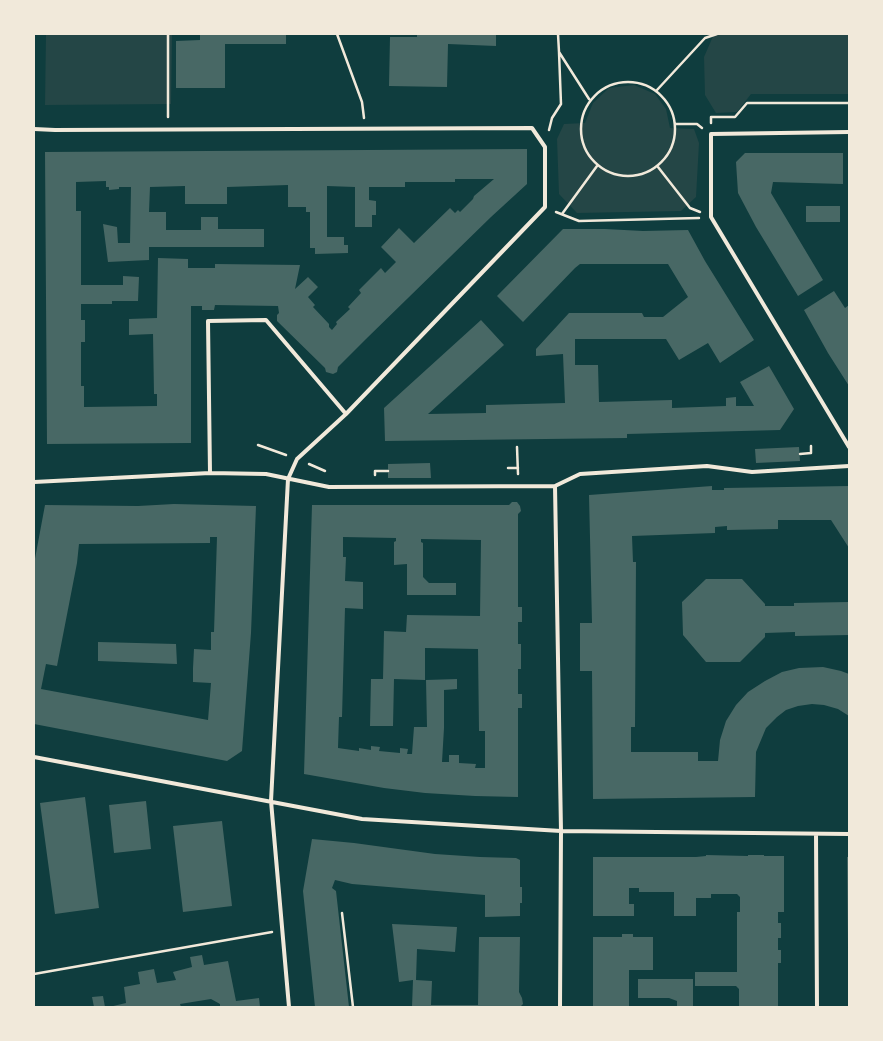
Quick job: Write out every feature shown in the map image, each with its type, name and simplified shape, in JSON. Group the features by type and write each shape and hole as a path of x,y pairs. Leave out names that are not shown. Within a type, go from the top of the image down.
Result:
{"street":[{"path":"34,129 168,130 532,128 545,146 544,207 346,414 297,459 288,480 271,801 289,1007"},
{"path":"849,132 711,134 711,217 849,447"},
{"path":"210,473 208,321 266,320 346,414"},
{"path":"34,482 210,473 266,474 288,480 329,487 555,486 580,474 707,466 752,472 849,466"},
{"path":"555,486 560,831 560,1007"},
{"path":"34,757 362,819 560,831 849,834"},
{"path":"816,834 817,1007"}],"path":[{"path":"168,34 168,130"},
{"path":"337,34 362,102 364,129"},
{"path":"545,146 552,118 560,104 558,34"},
{"path":"657,90 705,38 717,34"},
{"path":"559,52 589,99"},
{"path":"636,81 657,90 671,107 676,124 671,150 658,166 638,175 617,175 597,166 584,149 580,124 589,99 608,84 615,83 636,81"},
{"path":"711,134 711,117 735,117 748,103 849,103"},
{"path":"676,124 697,124 711,134"},
{"path":"562,214 597,166"},
{"path":"658,166 690,208 711,217"},
{"path":"544,207 578,221 711,217"},
{"path":"800,454 811,453 811,446"},
{"path":"508,468 518,468 517,447"},
{"path":"342,912 353,1007"},
{"path":"34,974 282,931"}],"shaded area":[{"path":"46,34 172,34 171,104 45,105"},
{"path":"714,34 849,34 849,94 751,94 737,112 716,113 705,95 704,57"},
{"path":"634,85 655,94 666,109 670,128 694,129 699,143 696,197 681,211 577,213 559,194 557,139 564,124 585,123 593,103 609,88"}],"building":[{"path":"200,34 286,34 286,44 225,44 225,88 176,88 176,41 200,40"},
{"path":"417,34 496,34 496,46 448,44 447,87 389,86 390,37 417,37"},
{"path":"527,149 527,184 366,339 338,367 337,372 333,374 326,372 325,368 277,321 277,315 279,313 278,306 215,305 214,310 202,310 202,306 191,306 191,443 47,444 45,152","holes":["455,179 494,179 474,196 473,199 460,212 458,210 455,213 450,208 414,243 399,228 381,247 396,262 385,273 381,268 359,290 361,293 348,307 350,309 336,322 337,324 332,330 329,327 329,324 313,307 315,305 308,297 318,287 308,277 295,289 300,265 215,264 215,268 188,268 188,259 158,258 157,318 129,319 129,335 153,334 154,394 157,394 157,406 84,407 84,386 81,386 81,342 85,342 85,320 81,320 81,304 112,304 112,301 138,301 139,277 123,276 123,285 81,285 81,211 76,211 76,182 106,181 106,187 109,187 109,190 119,189 119,187 131,187 130,243 118,243 117,227 103,224 108,262 149,260 149,247 264,247 264,229 218,229 218,217 201,217 201,230 166,230 166,212 149,212 150,187 185,186 185,204 227,204 227,187 288,185 288,207 306,207 306,212 310,212 310,248 315,248 315,254 348,253 348,245 344,245 344,237 327,237 327,186 355,187 355,227 372,227 372,215 376,215 376,201 369,200 369,187 405,187 405,182 455,182"]},
{"path":"745,153 843,153 843,184 773,182 771,193 823,280 798,296 756,227 738,193 736,162"},
{"path":"806,206 840,206 840,222 806,222"},
{"path":"563,229 643,231 688,230 705,261 754,340 720,363 708,343 679,360 666,339 575,339 575,365 598,365 599,402 672,400 672,408 726,406 726,398 736,397 736,406 754,406 740,382 769,366 794,409 780,430 627,434 627,438 385,441 384,408 481,320 504,345 428,414 486,413 486,405 565,403 563,354 536,356 536,349 569,313 642,313 644,317 663,317 688,297 668,264 580,264 523,322 497,296"},
{"path":"834,291 845,308 849,305 849,386 828,353 804,310"},
{"path":"799,447 800,461 756,463 755,449"},
{"path":"430,463 431,478 388,478 388,464"},
{"path":"712,486 712,490 724,490 724,488 849,486 849,548 831,520 778,520 778,529 727,530 727,526 715,527 715,533 632,536 633,562 636,562 635,727 631,727 631,752 698,752 698,761 718,761 720,740 726,721 736,705 748,692 765,681 782,672 799,668 823,667 849,674 849,716 838,709 824,705 812,704 786,710 777,717 766,728 756,752 755,797 593,799 592,671 580,671 580,623 592,623 589,495"},
{"path":"512,502 517,502 521,511 518,514 518,607 522,607 522,622 518,622 518,644 521,644 521,669 518,669 518,694 522,694 522,708 518,708 518,797 425,793 384,788 304,774 312,505 509,505","holes":["343,537 396,538 396,541 394,542 394,565 407,564 407,595 456,595 456,583 429,583 423,577 423,543 421,542 421,539 481,540 480,616 407,615 406,632 384,631 383,679 371,679 370,726 393,726 394,679 425,680 425,648 478,649 479,731 485,731 485,768 475,768 476,764 459,763 459,755 449,755 449,762 442,762 444,690 457,689 457,679 426,680 427,727 414,727 412,754 407,754 408,749 400,748 400,753 379,751 380,747 371,746 371,750 359,748 359,751 338,748 339,717 342,717 345,608 363,609 363,582 345,581 346,557 343,557"]},
{"path":"174,504 256,506 251,633 242,751 227,761 34,724 34,564 45,505 138,506","holes":["210,537 217,537 214,632 211,632 211,650 194,649 193,668 193,682 211,683 208,720 41,689 46,664 57,666 77,563 79,544 210,543"]},
{"path":"706,579 742,579 765,604 765,606 794,606 794,603 849,602 849,635 795,636 795,632 765,633 765,637 740,662 706,662 683,635 682,602"},
{"path":"98,642 176,644 177,664 98,661"},
{"path":"85,797 99,908 55,914 40,803"},
{"path":"146,801 151,849 114,853 109,805"},
{"path":"222,821 232,906 183,912 173,826"},
{"path":"312,839 435,854 516,858 520,860 520,887 522,887 520,916 485,917 485,895 352,884 335,880 332,888 336,891 349,1007 315,1007 303,891"},
{"path":"706,855 784,856 784,912 778,912 778,923 781,923 781,938 778,938 778,950 781,950 781,963 778,963 778,1007 739,1007 739,989 736,986 695,986 695,972 737,972 737,912 740,912 740,897 737,894 711,894 711,898 696,898 696,916 674,916 674,892 639,892 639,888 629,888 629,904 634,904 634,916 593,916 593,857 696,857"},
{"path":"847,857 849,857 849,948 848,948"},
{"path":"392,924 457,927 455,952 417,949 416,980 432,981 431,1005 478,1005 479,937 520,937 519,992 523,1004 520,1007 412,1007 413,980 399,982"},
{"path":"622,934 633,934 633,937 653,937 653,970 629,970 629,1007 593,1007 593,937 622,937"},
{"path":"202,955 204,965 228,961 236,1001 259,998 260,1007 220,1007 220,1004 211,999 180,1004 181,1007 109,1007 126,1003 124,987 140,984 138,972 154,969 157,983 176,980 173,972 192,967 190,957"},
{"path":"638,979 693,979 693,1007 677,1007 677,1001 669,998 638,998"},
{"path":"103,996 105,1007 94,1007 92,997"}]}
